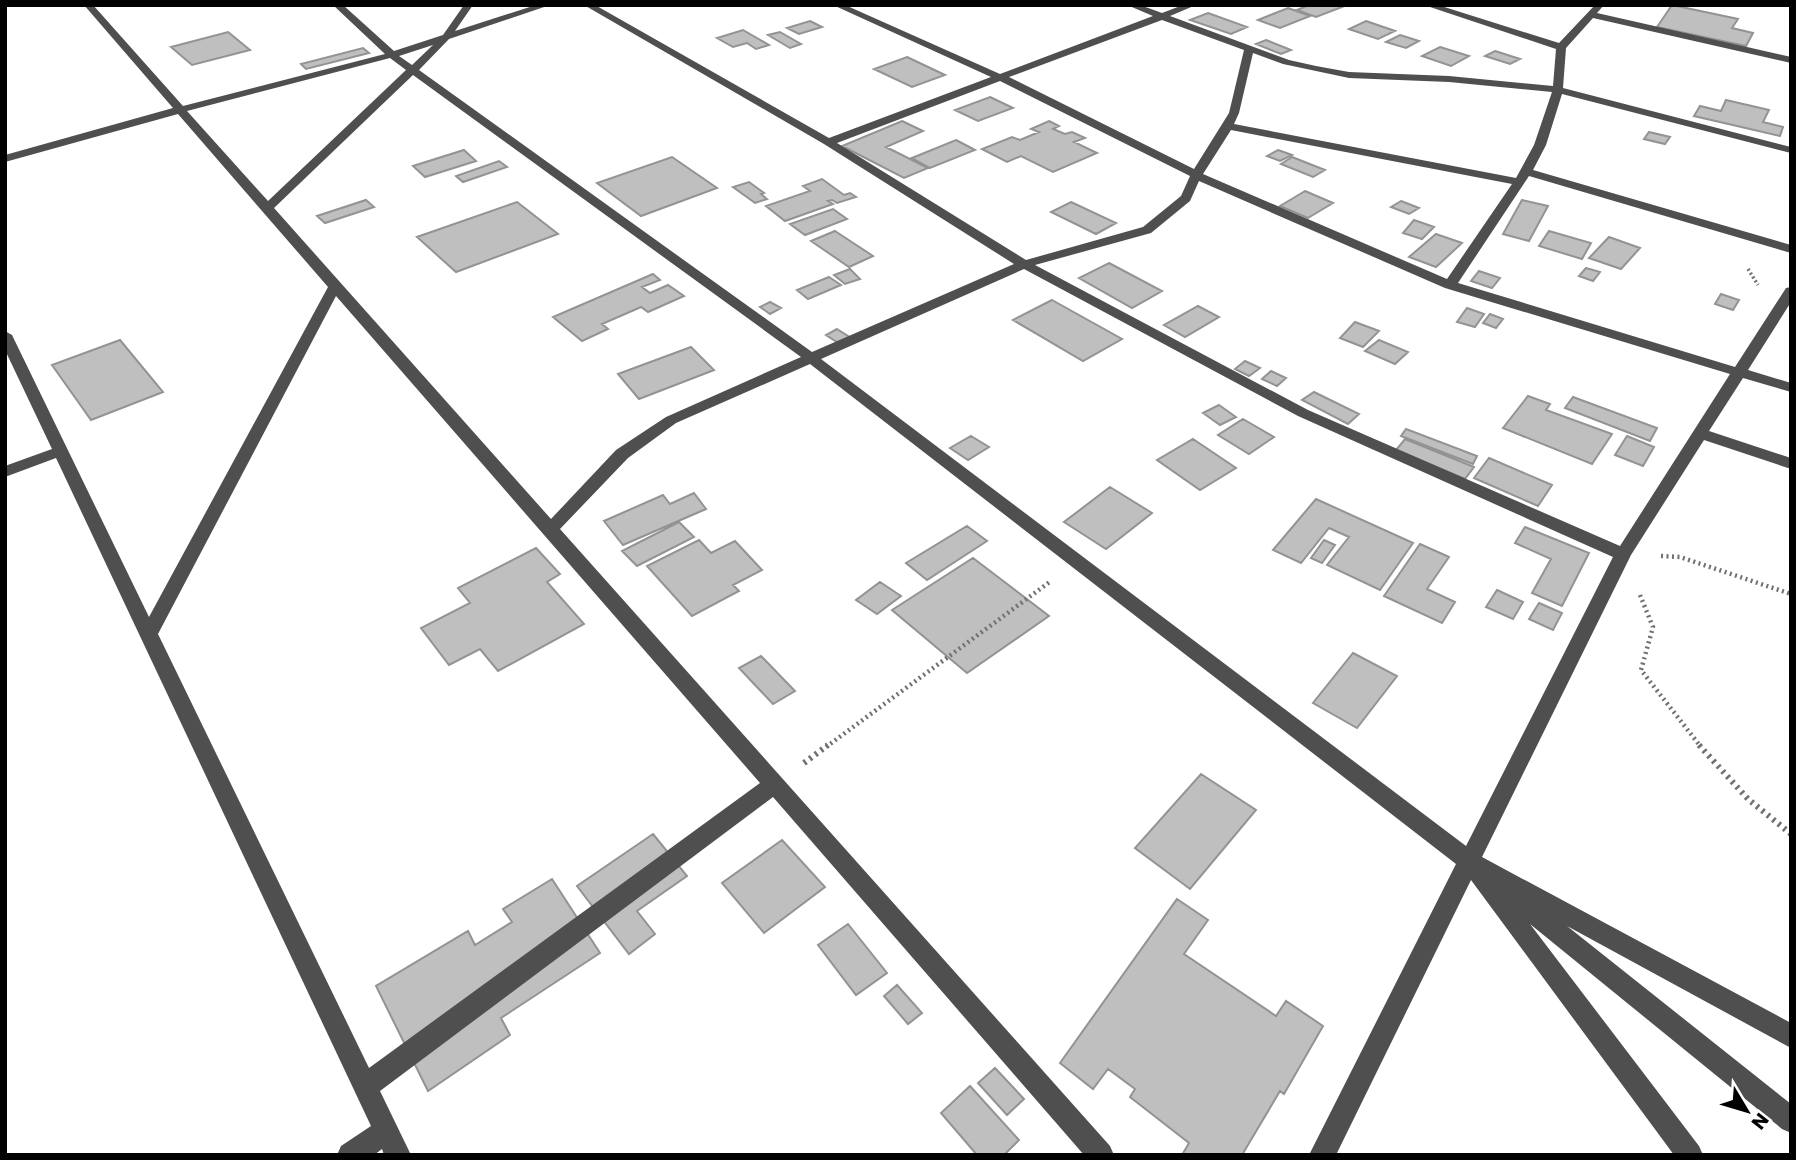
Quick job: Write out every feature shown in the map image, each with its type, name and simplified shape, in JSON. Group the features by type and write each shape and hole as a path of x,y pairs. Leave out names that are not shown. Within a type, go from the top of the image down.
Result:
{"street":[{"path":"88,5 1101,1155"},
{"path":"337,5 392,55 812,359 1469,861 1791,1120"},
{"path":"267,208 445,39 469,5"},
{"path":"5,159 179,110 392,55 546,5"},
{"path":"588,5 828,142 1024,264 1303,413 1623,554"},
{"path":"837,5 1002,78 1196,175 1450,285 1791,388"},
{"path":"1131,5 1286,62 1349,75 1449,79 1558,90 1791,150"},
{"path":"828,142 1192,5"},
{"path":"1428,5 1561,47"},
{"path":"1450,285 1523,177 1540,145 1558,90 1561,47 1596,10 1791,60"},
{"path":"550,530 622,453 671,420 1024,264 1147,230 1170,214 1186,198 1196,175 1228,126 1240,91 1249,49"},
{"path":"1228,126 1523,177 1791,249"},
{"path":"149,635 335,286"},
{"path":"1322,1155 1623,554 1791,291"},
{"path":"5,335 398,1155"},
{"path":"1702,434 1791,464"},
{"path":"5,472 61,451"},
{"path":"366,1086 775,784"},
{"path":"1469,861 1791,1036"},
{"path":"1469,861 1690,1155"},
{"path":"350,1155 387,1130"}],"path":[{"path":"1746,267 1768,300 1770,324"},
{"path":"1791,594 1680,557 1623,554 1653,627 1641,670 1701,747 1772,821 1791,834"},
{"path":"775,784 1077,562"}],"building":[{"path":"1309,5 1342,7 1316,17 1297,10"},
{"path":"1672,5 1738,19 1732,28 1753,33 1746,46 1657,27"},
{"path":"1288,8 1310,16 1280,28 1258,20"},
{"path":"1208,13 1247,27 1231,34 1190,20"},
{"path":"810,21 822,27 799,34 787,28"},
{"path":"1366,21 1395,31 1378,39 1349,29"},
{"path":"743,30 769,45 756,49 747,43 733,47 717,38"},
{"path":"228,32 250,50 192,65 171,47"},
{"path":"780,32 801,44 790,48 768,35"},
{"path":"1400,35 1419,41 1406,48 1386,42"},
{"path":"1266,40 1291,50 1281,54 1256,44"},
{"path":"1440,47 1469,56 1451,66 1422,56"},
{"path":"363,48 369,53 306,69 301,64"},
{"path":"1495,51 1520,59 1510,64 1485,56"},
{"path":"907,57 945,75 912,87 874,69"},
{"path":"990,97 1013,108 978,121 955,110"},
{"path":"1726,100 1769,110 1763,122 1783,127 1780,136 1694,116 1700,106 1721,111"},
{"path":"902,121 923,131 886,147 928,168 904,178 842,146"},
{"path":"1049,121 1059,126 1053,129 1065,134 1072,132 1085,138 1074,142 1097,153 1053,172 1021,156 1007,162 982,149 1012,137 1020,140 1039,132 1031,129"},
{"path":"1649,132 1670,137 1665,144 1644,139"},
{"path":"956,140 975,150 930,168 912,158"},
{"path":"464,150 476,161 425,177 413,166"},
{"path":"1278,150 1292,155 1280,161 1267,156"},
{"path":"672,157 717,188 641,216 597,183"},
{"path":"1292,157 1325,170 1313,177 1281,164"},
{"path":"499,161 507,167 463,182 456,176"},
{"path":"822,179 844,195 850,193 856,197 837,203 828,201 833,204 785,221 766,206 810,191 803,186"},
{"path":"749,182 764,193 761,194 767,199 755,203 733,187"},
{"path":"1305,191 1333,203 1308,218 1280,206"},
{"path":"366,200 374,207 325,223 317,216"},
{"path":"1522,200 1548,206 1529,241 1503,234"},
{"path":"1401,201 1419,208 1409,214 1391,207"},
{"path":"517,202 558,234 456,272 417,237"},
{"path":"1071,202 1116,223 1096,234 1051,212"},
{"path":"833,209 847,219 805,235 790,224"},
{"path":"1414,220 1434,227 1422,239 1403,233"},
{"path":"835,231 873,256 849,267 811,241"},
{"path":"1549,231 1591,243 1582,259 1539,246"},
{"path":"1436,234 1462,243 1436,267 1409,257"},
{"path":"1609,237 1640,248 1621,269 1589,258"},
{"path":"1109,263 1162,291 1132,308 1079,278"},
{"path":"1586,268 1600,272 1593,281 1579,276"},
{"path":"850,269 860,279 845,284 834,275"},
{"path":"1479,271 1500,278 1492,288 1471,281"},
{"path":"653,274 660,280 642,287 650,293 668,285 684,296 648,312 641,307 602,324 608,329 582,341 553,317"},
{"path":"829,277 841,285 808,299 797,290"},
{"path":"1721,294 1739,300 1733,310 1715,304"},
{"path":"1052,300 1122,339 1083,361 1013,320"},
{"path":"770,302 781,308 770,314 760,307"},
{"path":"1198,306 1219,317 1185,337 1164,325"},
{"path":"1467,308 1484,314 1475,327 1457,322"},
{"path":"1490,314 1503,319 1496,328 1483,323"},
{"path":"1355,322 1379,331 1363,347 1340,338"},
{"path":"837,329 851,338 840,344 826,335"},
{"path":"120,340 163,392 91,420 52,365"},
{"path":"1379,340 1408,352 1395,364 1365,351"},
{"path":"691,347 714,370 639,399 618,374"},
{"path":"1245,361 1260,368 1249,376 1235,369"},
{"path":"1271,371 1286,378 1277,386 1262,379"},
{"path":"1314,392 1359,414 1348,424 1302,400"},
{"path":"1528,396 1550,404 1546,410 1612,434 1592,464 1503,428"},
{"path":"1573,397 1657,428 1650,441 1565,408"},
{"path":"1219,405 1236,417 1220,425 1203,413"},
{"path":"1243,419 1274,437 1249,454 1218,435"},
{"path":"1406,429 1477,456 1473,464 1401,436"},
{"path":"971,436 989,447 968,460 950,448"},
{"path":"1627,436 1654,447 1643,466 1615,455"},
{"path":"1193,439 1236,468 1200,490 1157,460"},
{"path":"1405,439 1474,467 1465,479 1396,450"},
{"path":"1489,458 1552,485 1538,506 1474,478"},
{"path":"1110,487 1152,513 1106,549 1064,522"},
{"path":"694,493 706,509 623,545 604,521 663,495 670,504"},
{"path":"1316,499 1413,543 1380,590 1327,565 1349,537 1329,528 1301,563 1273,550"},
{"path":"679,522 694,537 637,566 622,551"},
{"path":"967,526 987,541 927,580 906,563"},
{"path":"1525,527 1589,553 1562,606 1532,593 1551,559 1515,543"},
{"path":"699,540 711,553 735,541 762,570 733,585 739,591 692,616 647,566"},
{"path":"1324,540 1335,545 1322,563 1311,558"},
{"path":"1420,544 1449,557 1427,589 1455,602 1442,623 1384,596"},
{"path":"536,548 560,574 547,582 584,624 498,671 480,649 449,665 421,628 470,603 458,588"},
{"path":"973,558 1049,616 967,673 892,610"},
{"path":"880,582 901,596 877,614 856,600"},
{"path":"1497,590 1523,602 1513,619 1486,607"},
{"path":"1539,603 1562,613 1553,630 1529,619"},
{"path":"1353,653 1397,676 1357,728 1313,703"},
{"path":"761,656 795,691 773,704 739,668"},
{"path":"1201,774 1256,810 1190,889 1135,848"},
{"path":"653,834 687,876 637,911 655,934 629,954 577,886"},
{"path":"782,840 825,887 764,933 722,883"},
{"path":"552,879 600,953 501,1018 510,1035 428,1091 376,986 468,931 475,945 512,922 503,909"},
{"path":"1177,899 1208,920 1184,954 1276,1016 1286,1001 1323,1026 1284,1094 1280,1091 1242,1155 1182,1155 1189,1143 1130,1097 1135,1089 1108,1069 1093,1089 1060,1063"},
{"path":"848,924 887,973 856,995 818,945"},
{"path":"897,985 922,1013 908,1024 884,996"},
{"path":"995,1068 1024,1099 1007,1115 978,1083"},
{"path":"970,1086 1019,1140 1004,1155 977,1155 941,1113"}]}
